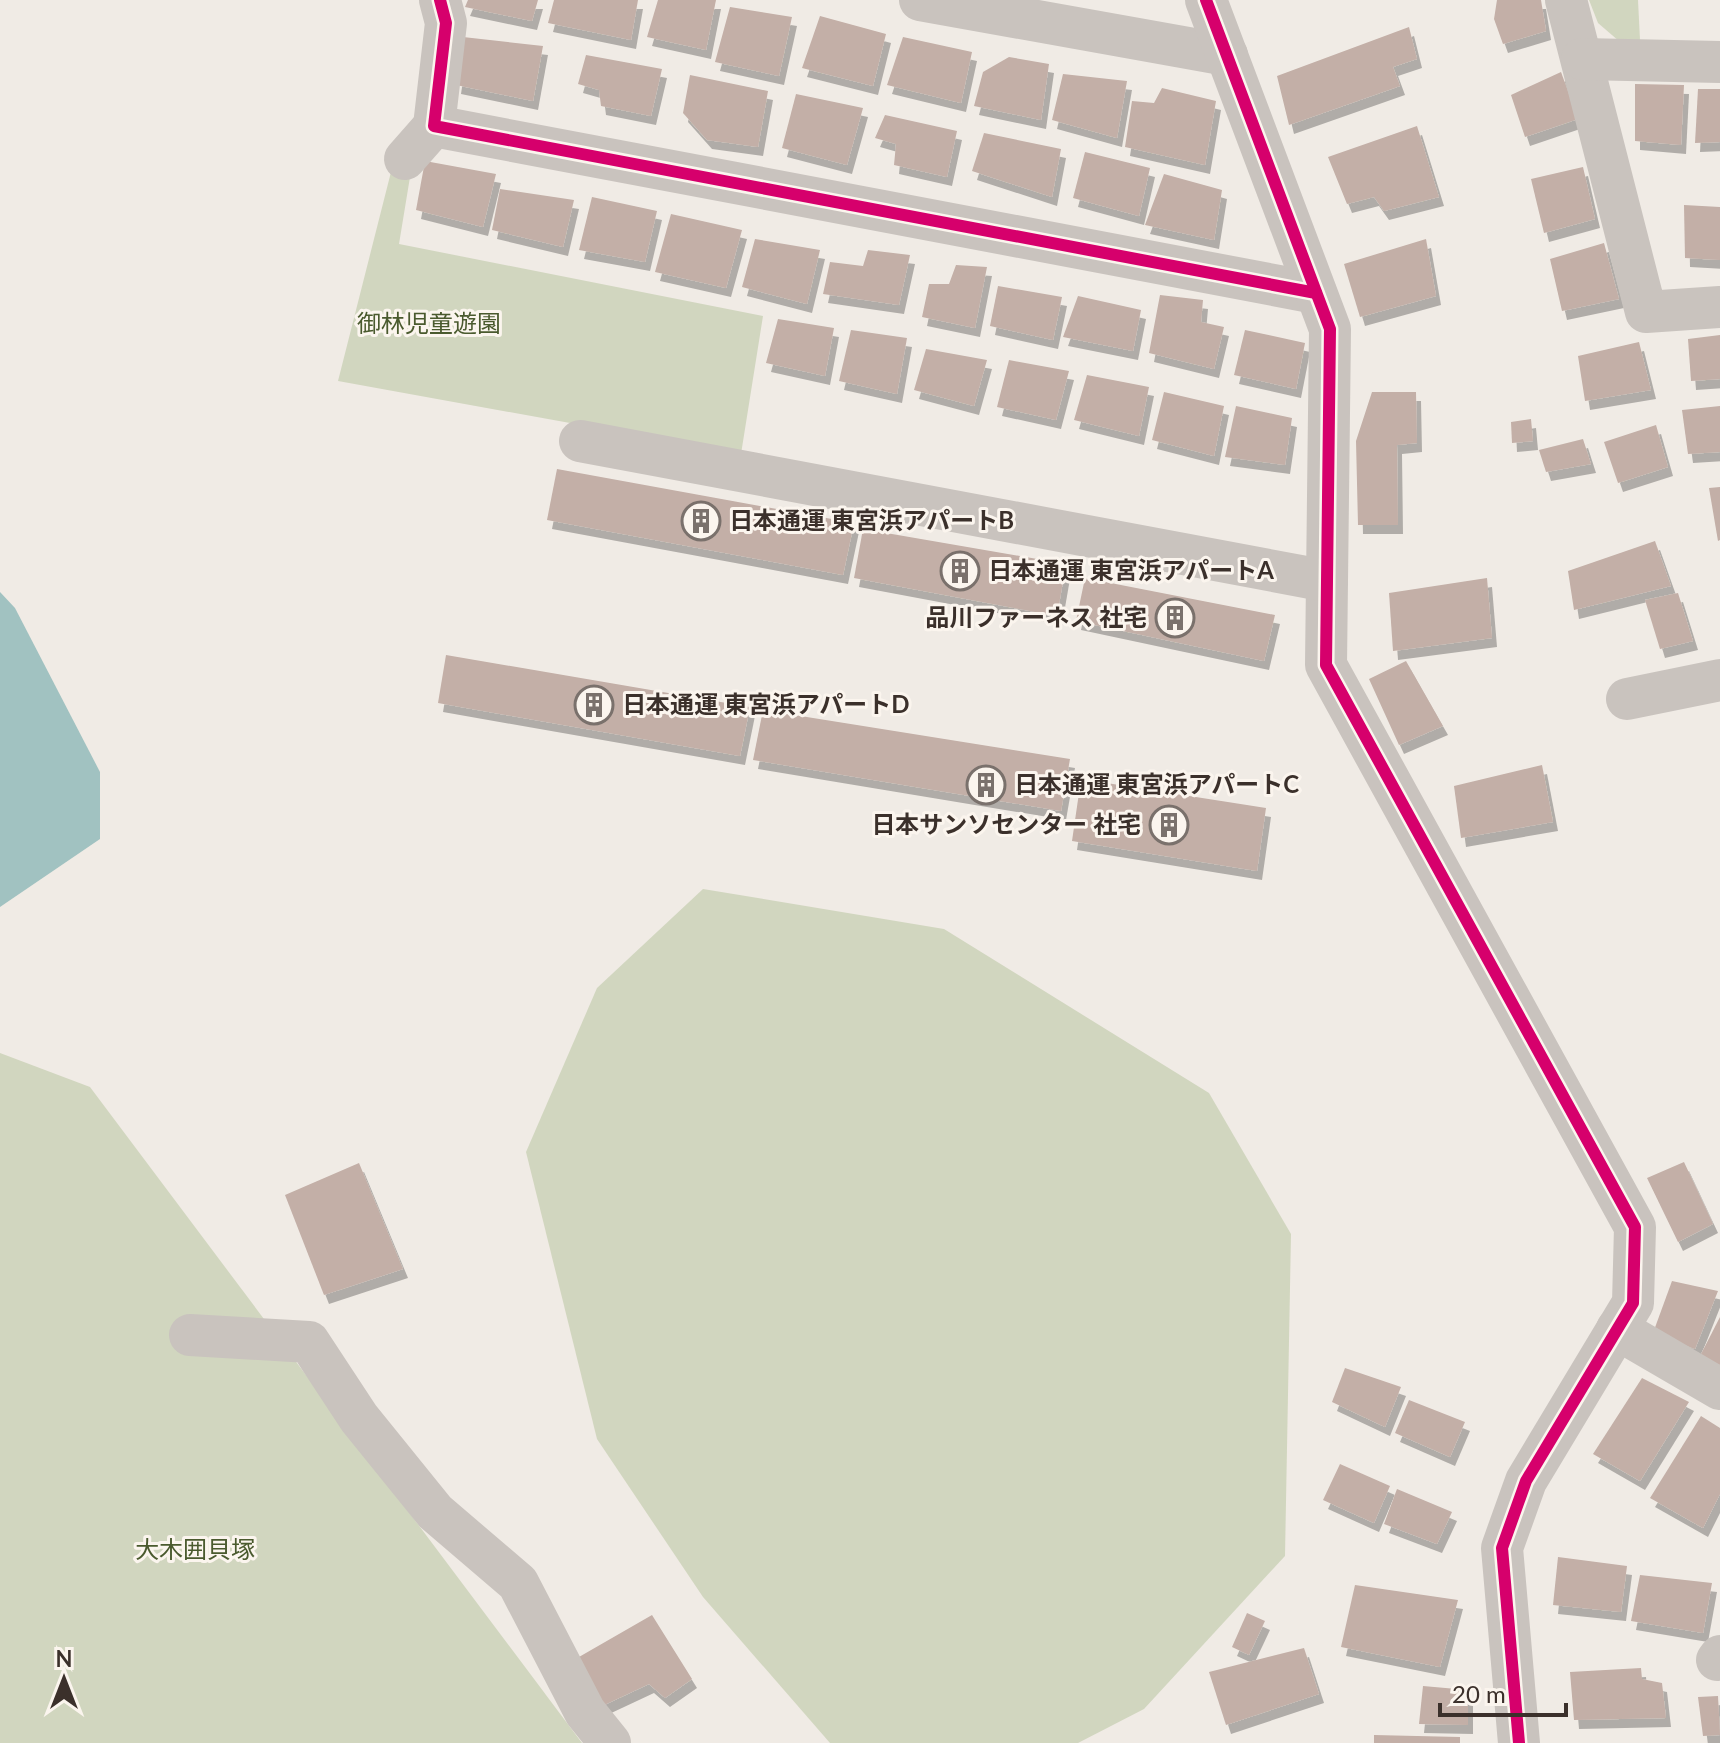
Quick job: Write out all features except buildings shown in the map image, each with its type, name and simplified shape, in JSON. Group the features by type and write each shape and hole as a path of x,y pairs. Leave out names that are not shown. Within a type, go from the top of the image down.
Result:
{"street":[{"path":"405,159 434,126 446,23 440,0"},
{"path":"920,0 1227,55"},
{"path":"1206,0 1330,329 1326,665 1635,1227 1633,1303 1526,1481 1502,1548 1519,1743"},
{"path":"1566,0 1646,312 1720,307"},
{"path":"1582,59 1720,62"},
{"path":"434,126 1316,293"},
{"path":"580,441 1327,581"},
{"path":"1627,699 1720,680"},
{"path":"1617,1329 1720,1389"},
{"path":"190,1335 309,1342 359,1418 435,1512 518,1583 585,1712 610,1743"}],"green space":[{"path":"1589,0 1638,0 1641,60 1598,23"},
{"name":"御林児童遊園","path":"391,172 410,177 399,244 763,316 741,454 338,381"},
{"path":"703,889 944,929 1209,1093 1291,1234 1285,1556 1144,1709 1078,1743 830,1743 703,1597 597,1439 526,1152 597,988"},
{"name":"大木囲貝塚","path":"0,1053 90,1087 582,1743 0,1743"}],"water":[{"path":"0,592 15,608 100,772 100,839 0,907"}],"cycle path":[{"path":"440,0 446,23 434,126 1316,293"},
{"path":"1206,0 1330,329 1326,665 1635,1227 1633,1303 1526,1481 1502,1548 1519,1743"}],"place":[{"name":"日本通運 東宮浜アパートB","path":"701,521"},
{"name":"日本通運 東宮浜アパートA","path":"960,571"},
{"name":"品川ファーネス 社宅","path":"1175,618"},
{"name":"日本通運 東宮浜アパートD","path":"594,705"},
{"name":"日本通運 東宮浜アパートC","path":"986,785"},
{"name":"日本サンソセンター 社宅","path":"1169,825"}]}
